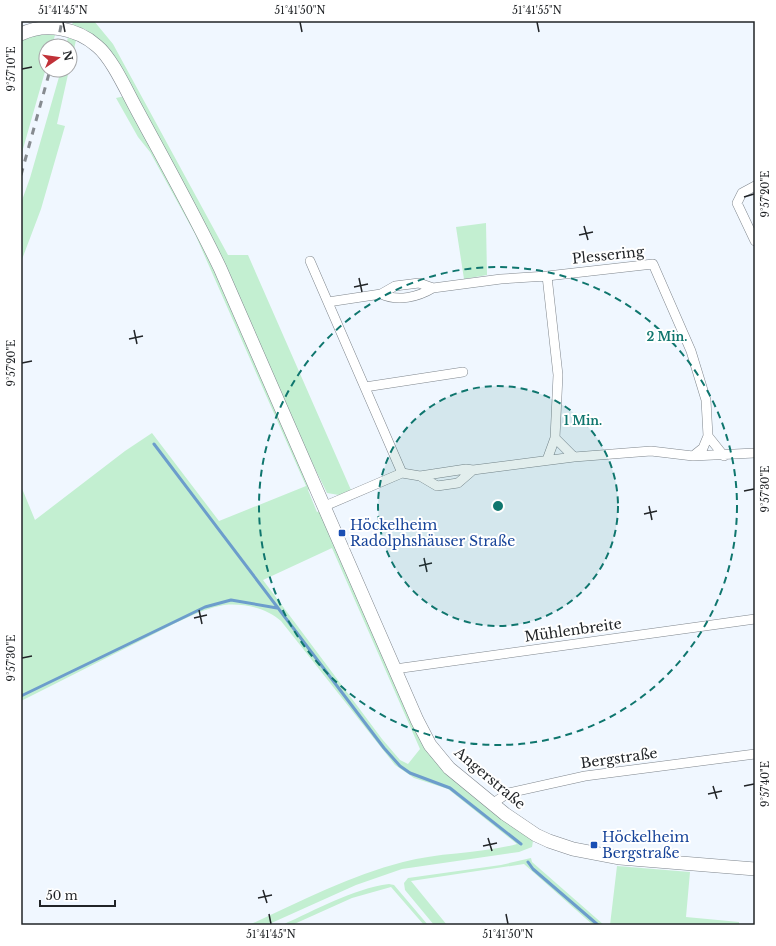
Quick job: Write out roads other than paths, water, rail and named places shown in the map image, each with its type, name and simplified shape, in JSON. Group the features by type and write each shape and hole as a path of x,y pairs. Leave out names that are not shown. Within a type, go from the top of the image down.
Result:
{"street":[{"name":"Angerstraße","path":"21,34 32,29 42,27 80,33 98,46 116,72 211,248 395,669 430,745 449,768 492,804 536,835 573,849 645,861 755,869"},
{"path":"755,186 742,193 737,203 755,241"},
{"path":"310,261 402,473"},
{"name":"Plessering","path":"547,276 653,264 690,351 706,400 708,436"},
{"path":"328,302 381,294 395,286 419,283 433,288 500,279 547,276 558,375 555,438 547,460"},
{"path":"365,387 464,372"},
{"path":"693,456 703,448 708,436 724,456"},
{"path":"555,438 574,457"},
{"path":"325,506 402,473 420,476 466,469 473,470 574,457 651,451 693,456 724,456 755,453"},
{"path":"420,476 437,486 458,483 473,470"},
{"name":"Mühlenbreite","path":"395,669 755,619"},
{"name":"Bergstraße","path":"492,804 508,793 585,776 755,754"}],"waterway":[{"path":"154,444 384,748 400,766 410,773 450,788 521,844"},
{"path":"21,696 205,607 231,600 277,608"},
{"path":"528,862 533,869 598,925"}],"railway":[{"path":"59,38 62,21"},
{"path":"21,175 48,78"}],"place":[{"name":"Höckelheim Radolphshäuser Straße","path":"342,533"},
{"name":"Höckelheim Bergstraße","path":"594,845"}]}
